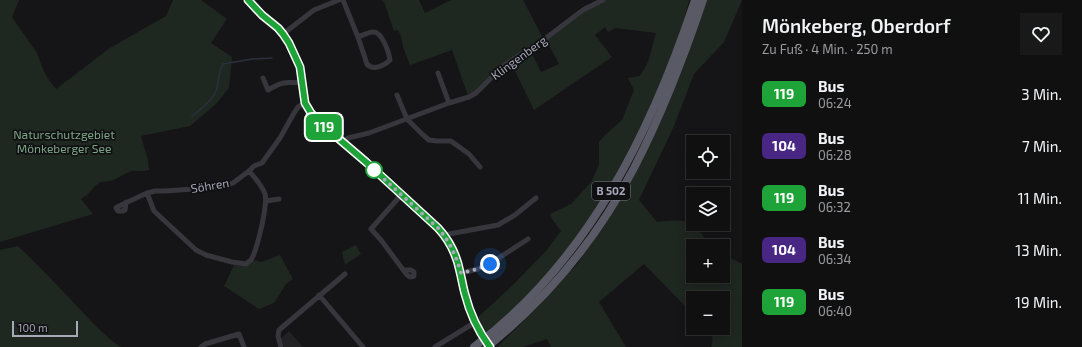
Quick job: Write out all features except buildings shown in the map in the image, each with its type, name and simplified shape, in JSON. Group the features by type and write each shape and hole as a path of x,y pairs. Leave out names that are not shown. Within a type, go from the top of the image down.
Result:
{"highway":[{"name":"B 502","path":"474,347 539,288 581,238 602,207 626,166 650,118 672,65 695,0"},
{"name":"B 502","path":"489,347 555,283 584,248 608,213 634,169 658,119 680,65 703,0"}],"street":[{"path":"248,0 262,15 278,28 289,43 300,67 305,103 311,113 445,236 454,252 461,273 469,310 474,323 489,347"},
{"path":"283,34 314,10 339,0"},
{"path":"343,0 367,64 373,68 386,65 390,60 389,55 378,32 373,32 358,37"},
{"name":"Klingenberg","path":"342,142 348,138 369,133 476,93 506,64 546,38 583,10 604,0"},
{"path":"438,73 449,103"},
{"path":"263,78 268,90 278,84 286,82 302,83"},
{"path":"396,95 407,119 422,134 429,140 451,141 469,154 480,167"},
{"name":"Söhren","path":"126,202 155,191 222,187 233,183 254,166 262,163 280,138 298,107 305,103"},
{"path":"147,193 154,211 196,250 206,255 246,264 251,259 262,226 266,201 266,196 262,186 249,171"},
{"path":"402,195 371,229 404,270"},
{"path":"445,236 498,225 515,215 536,198"},
{"path":"266,201 279,199"},
{"path":"461,273 478,269 494,262 528,239"},
{"path":"281,347 278,336 279,330 345,274"},
{"path":"319,295 363,347"},
{"path":"435,347 474,323"},
{"path":"201,347 205,344 239,334 244,347"}],"shaded area":[{"path":"289,331 303,347 284,347 281,338"}],"green space":[{"name":"Naturschutzgebiet Mönkeberger See","path":"0,0 19,0 12,17 37,53 47,77 56,89 110,48 166,16 173,0 201,0 227,19 211,43 232,57 229,88 216,104 190,126 141,136 148,160 149,170 131,171 111,181 101,182 95,186 81,199 93,214 0,242"},
{"path":"382,0 419,0 425,13 451,0 523,0 543,38 501,66 468,96 452,50 410,65 403,47 401,36 398,30 394,31"},
{"path":"598,0 689,0 679,38 644,126 598,208 553,269 525,298 486,333 476,319 513,285 546,251 561,231 550,214 571,204 591,182 599,165 599,142 622,120 634,90 628,78 640,76 648,62 656,33 615,28 608,32 605,27 595,35 612,57 534,110 511,63 530,50 541,72 559,64 548,43 543,38 586,5"},
{"path":"707,0 742,0 724,42 694,74 674,126 639,200 657,222 686,222 686,231 700,231 706,239 686,239 686,283 730,283 730,258 742,264 742,347 711,347 711,335 730,335 730,291 686,291 686,307 644,264 599,302 626,347 551,347 547,339 523,347 497,347 531,314 578,263 616,206 654,136 683,69"},
{"path":"356,245 361,254 345,265 342,252"},
{"path":"18,246 97,328 121,347 0,347 0,250"},
{"path":"280,255 293,279 286,284 274,303 259,309 224,286 234,265 245,266 254,260 261,262"}],"waterway":[{"path":"192,116 206,105 214,95 217,88 220,70 223,64 252,59 272,58"}],"bus line":[{"name":"119","path":"248,0 262,15 278,28 289,43 300,67 305,103 311,113 318,121 366,162 438,228 450,243 461,273 464,292 474,323 490,347"}],"route":[{"path":"374,170 445,236 454,252 461,273 478,269 490,264"}]}
